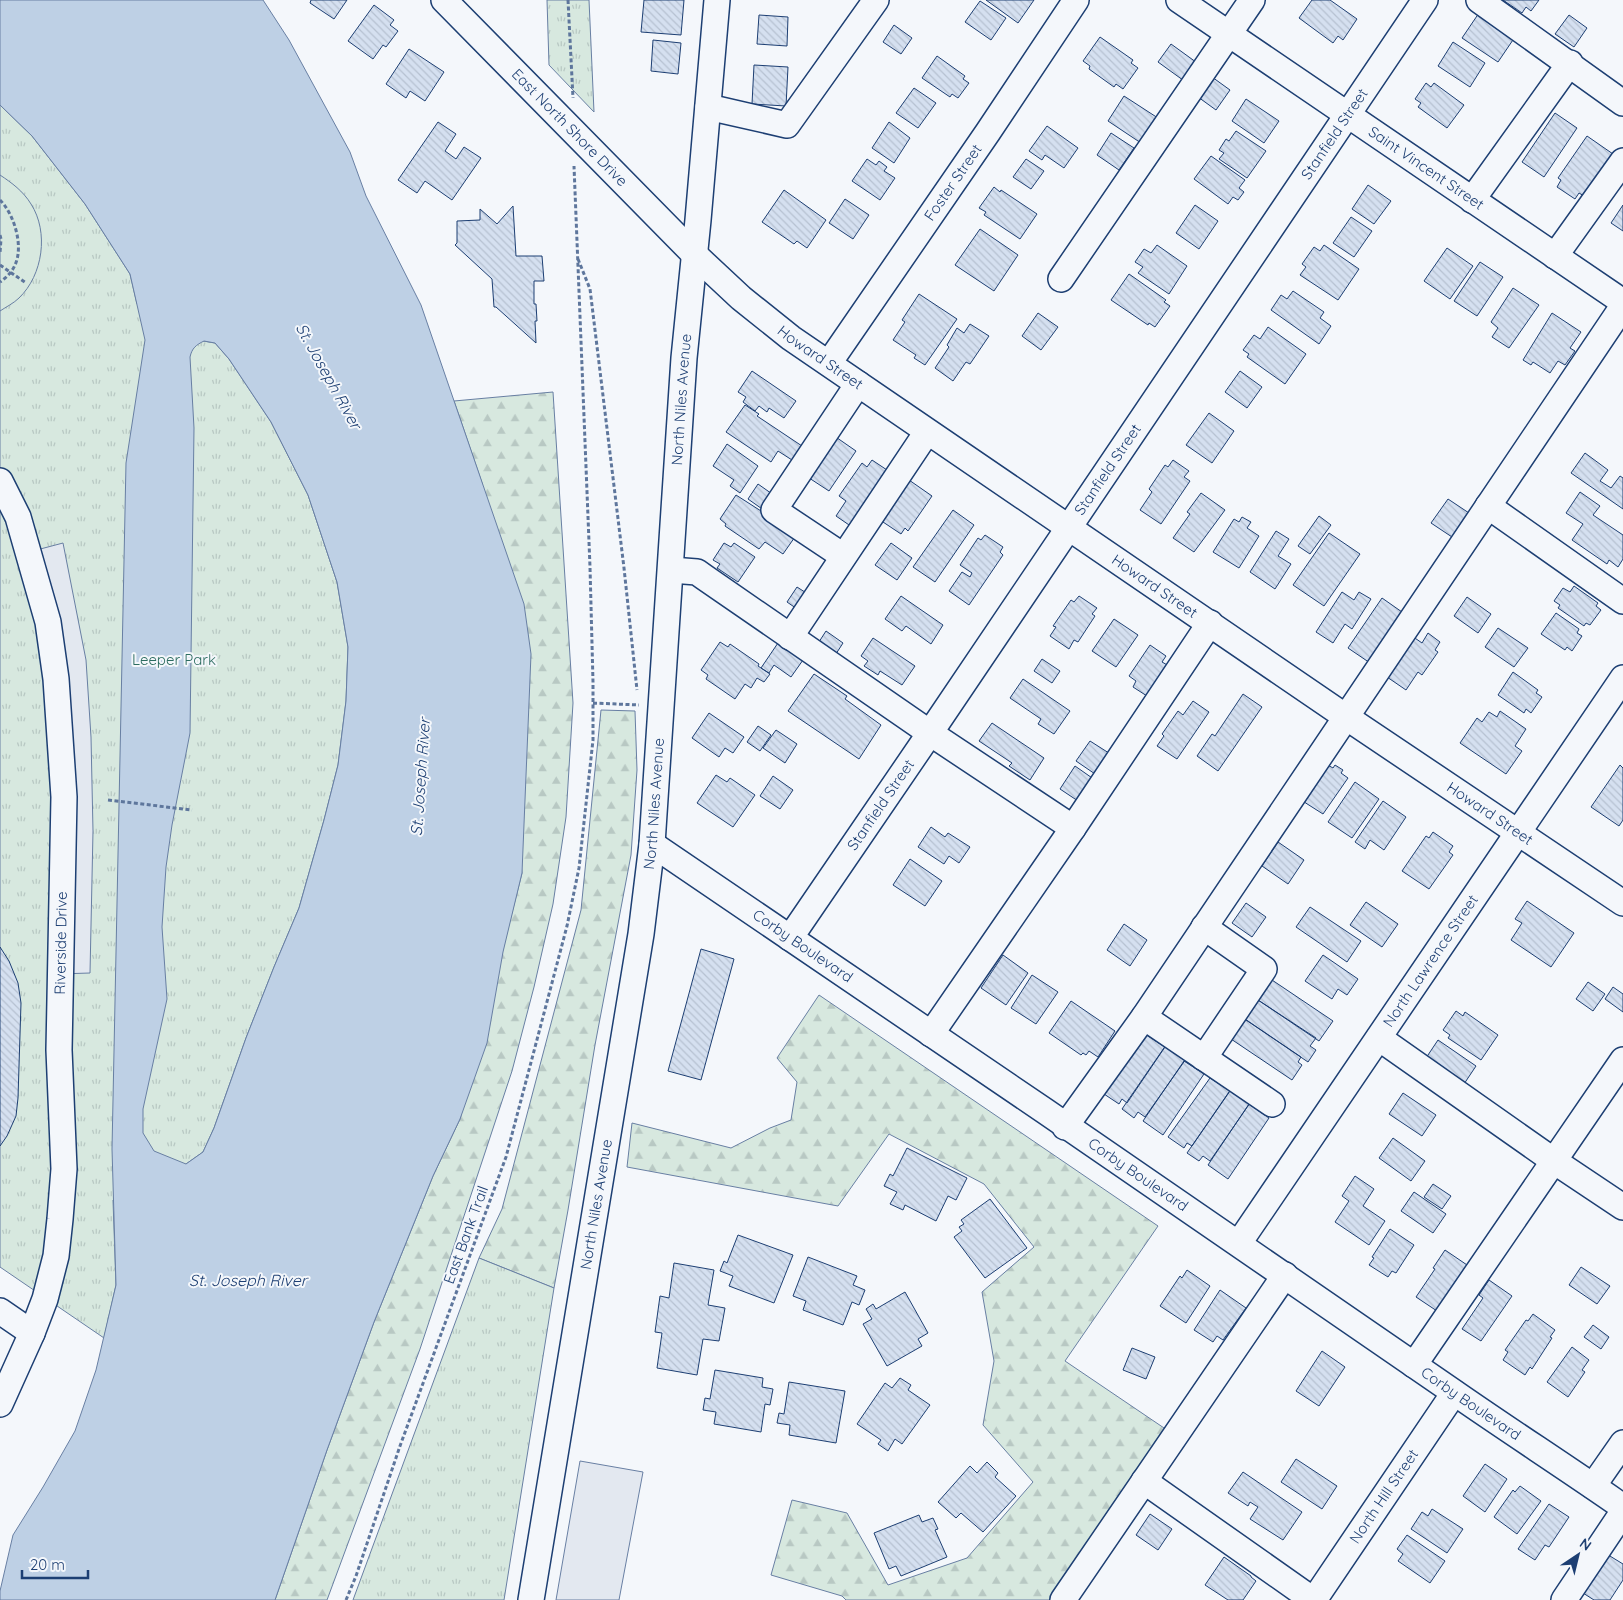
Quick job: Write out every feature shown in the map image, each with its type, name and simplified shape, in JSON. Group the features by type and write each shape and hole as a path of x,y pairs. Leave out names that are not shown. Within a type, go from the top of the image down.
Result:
{"street":[{"name":"East North Shore Drive","path":"444,0 695,255"},
{"name":"North Niles Avenue","path":"531,1600 641,934 652,844 684,358 717,0"},
{"path":"708,107 787,125 876,0"},
{"name":"Foster Street","path":"829,363 988,132 1076,0"},
{"name":"Saint Vincent Street","path":"1179,0 1623,302"},
{"path":"1061,279 1252,0"},
{"name":"Stanfield Street","path":"790,938 1425,0"},
{"path":"1480,0 1623,103"},
{"path":"1472,200 1570,64"},
{"path":"1555,256 1623,161"},
{"name":"Howard Street","path":"695,255 741,298 791,338 1623,903"},
{"path":"1065,1127 1144,1017 1623,306"},
{"path":"843,556 774,510 858,384"},
{"path":"790,637 928,432"},
{"name":"Riverside Drive","path":"0,481 18,517 48,622 56,689 64,797 59,1050 63,1178 60,1219 56,1256 45,1299 0,1404"},
{"path":"1488,506 1623,601"},
{"path":"671,570 697,572 930,733 1073,828"},
{"path":"931,1034 1073,828 1210,623"},
{"name":"North Lawrence Street","path":"1239,1243 1519,832 1620,690"},
{"name":"Corby Boulevard","path":"652,844 1623,1507"},
{"path":"1204,927 1264,969 1204,1058"},
{"path":"1144,1017 1272,1104"},
{"path":"1379,1038 1623,1207"},
{"path":"1414,1365 1623,1060"},
{"path":"1064,1600 1284,1275"},
{"path":"0,1311 32,1333"},
{"name":"North Hill Street","path":"1313,1600 1386,1490 1454,1393"},
{"path":"1593,1486 1623,1443"},
{"path":"1144,1481 1313,1600"},
{"path":"1564,1600 1623,1512"}],"path":[{"path":"568,0 573,100"},
{"name":"East Bank Trail","path":"346,1600 506,1157 568,926 579,868 593,740 593,703 590,567 574,160"},
{"path":"0,200 8,210 17,234 18,254 15,266 0,282"},
{"path":"0,234 0,254"},
{"path":"577,256 590,289 638,697"},
{"path":"0,265 26,283"},
{"path":"593,703 642,705"},
{"path":"108,800 192,810"}],"green space":[{"path":"547,0 589,0 594,112 549,65"},
{"name":"Leeper Park","path":"0,105 32,136 85,204 130,274 137,304 203,341 215,343 229,359 271,422 308,495 337,582 348,647 346,701 338,765 299,908 246,1038 214,1128 203,1152 186,1164 113,1200 116,1285 104,1338 0,1267"},
{"path":"0,175 24,195 37,215 40,227 41,253 34,278 27,289 17,300 0,311"},
{"path":"553,392 573,703 566,817 553,904 534,987 512,1071 420,1349 327,1600 275,1600 374,1322 433,1176 460,1119 522,873 482,483 454,401"},
{"path":"601,710 635,711 637,770 631,855 595,1045 554,1288 479,1258 502,1209 581,910"},
{"path":"819,995 1158,1226 1065,1361 1167,1430 1054,1600 846,1600 842,1596 771,1575 792,1500 847,1513 888,1585 967,1558 1033,1482 983,1425 994,1361 982,1292 1034,1247 984,1184 889,1134 838,1206 627,1167 632,1123 731,1148 770,1128 791,1120 797,1082 777,1058"},
{"path":"479,1258 554,1288 504,1600 353,1600"}],"shaded area":[{"path":"63,543 86,660 91,737 93,831 90,973 58,974 62,767 29,552"},
{"path":"580,1461 643,1472 619,1600 556,1600"}],"water":[{"name":"St. Joseph River","path":"0,0 263,0 289,40 350,152 366,196 421,305 524,604 531,654 522,873 503,952 487,1043 460,1119 433,1176 374,1322 275,1600 0,1600 0,1591 13,1535 75,1431 96,1370 116,1285 112,1149 126,463 145,340 130,274 85,204 32,136 0,105","holes":["201,342 215,343 229,359 271,422 308,495 337,582 348,647 346,701 338,765 299,908 246,1038 214,1128 203,1152 186,1164 154,1151 143,1133 143,1109 167,999 162,927 166,867 190,733 194,428 190,357 193,349"]}],"building":[{"path":"311,0 347,0 334,19 310,3"},
{"path":"644,0 684,0 681,35 641,32"},
{"path":"986,0 1034,0 1018,23"},
{"path":"1312,0 1330,0 1357,19 1343,40 1338,36 1333,43 1299,18"},
{"path":"1503,0 1539,0 1531,11 1526,7 1522,13"},
{"path":"980,1 1006,18 991,40 965,22"},
{"path":"374,5 394,20 390,25 398,31 386,47 383,45 373,59 348,41"},
{"path":"1481,10 1517,34 1498,62 1462,38"},
{"path":"759,15 788,17 787,46 757,44"},
{"path":"1569,15 1587,28 1574,47 1555,34"},
{"path":"894,25 912,38 901,54 883,42"},
{"path":"1100,37 1133,60 1131,63 1138,68 1123,89 1116,84 1114,87 1089,69 1090,66 1083,61"},
{"path":"653,40 681,43 678,74 651,71"},
{"path":"1453,42 1485,63 1470,87 1438,66"},
{"path":"1171,44 1200,65 1187,83 1158,62"},
{"path":"409,49 444,72 425,101 410,91 406,98 386,84"},
{"path":"937,56 965,76 963,79 969,83 958,98 952,94 950,97 922,78"},
{"path":"754,65 788,67 786,106 752,104"},
{"path":"1212,77 1230,90 1216,110 1198,97"},
{"path":"1426,83 1431,87 1434,83 1464,105 1447,128 1418,107 1421,103 1415,99"},
{"path":"914,88 936,103 918,128 896,113"},
{"path":"1124,96 1161,120 1144,145 1108,121"},
{"path":"1246,99 1279,121 1264,143 1232,121"},
{"path":"1555,113 1577,128 1544,177 1522,162"},
{"path":"438,122 456,134 445,151 456,159 464,147 481,158 452,200 425,181 417,193 398,180"},
{"path":"889,122 910,138 894,163 872,148"},
{"path":"1047,126 1078,148 1064,168 1045,155 1042,160 1029,151"},
{"path":"1236,131 1266,151 1247,178 1219,159 1224,153 1219,150 1226,139 1229,141"},
{"path":"1111,133 1134,148 1119,170 1097,155"},
{"path":"1587,136 1613,154 1584,196 1579,193 1575,199 1557,187 1561,180 1558,178"},
{"path":"1211,156 1245,180 1239,188 1244,192 1238,200 1233,197 1228,204 1194,179"},
{"path":"867,159 876,165 879,161 887,167 884,171 895,178 880,200 852,181"},
{"path":"1026,159 1044,171 1031,189 1013,177"},
{"path":"1368,185 1391,201 1374,224 1352,209"},
{"path":"994,187 1037,214 1020,239 984,215 986,212 979,208"},
{"path":"784,190 826,220 807,248 797,241 794,244 762,222"},
{"path":"845,199 869,215 853,239 829,223"},
{"path":"1195,205 1218,221 1199,249 1176,233"},
{"path":"1623,205 1623,231 1611,223"},
{"path":"513,206 516,256 542,256 544,281 534,281 534,304 536,304 537,321 535,321 536,343 494,307 492,279 455,245 457,243 457,221 480,220 480,209 497,224"},
{"path":"1351,217 1372,231 1354,257 1333,243"},
{"path":"980,229 1018,255 994,291 955,265"},
{"path":"1157,245 1187,266 1169,294 1138,273 1143,267 1135,262 1144,249 1151,253"},
{"path":"1324,245 1359,269 1338,300 1300,275 1306,267 1302,264 1314,247 1320,251"},
{"path":"1447,248 1473,266 1450,299 1424,281"},
{"path":"1480,262 1503,277 1477,316 1454,301"},
{"path":"1129,274 1166,300 1164,302 1170,306 1155,327 1149,323 1148,325 1111,300"},
{"path":"1513,288 1539,305 1509,348 1492,337 1498,328 1491,322"},
{"path":"1293,291 1324,312 1320,318 1331,326 1319,344 1271,310 1281,295 1287,299"},
{"path":"919,294 957,319 925,365 914,358 916,355 893,340 905,322 902,320"},
{"path":"1038,313 1058,327 1041,350 1022,336"},
{"path":"1552,313 1581,332 1570,348 1575,351 1565,365 1558,361 1550,373 1533,362 1531,365 1523,360"},
{"path":"970,324 989,336 970,364 966,362 953,381 935,368 949,347 947,345 957,328 964,333"},
{"path":"1268,327 1306,354 1285,384 1247,357 1249,354 1243,350 1254,335 1260,339"},
{"path":"752,371 796,401 784,418 769,408 767,412 759,406 755,411 743,402 746,397 738,392"},
{"path":"1240,371 1262,387 1247,408 1225,392"},
{"path":"745,405 759,414 757,416 802,446 792,460 778,451 771,462 726,432"},
{"path":"1209,413 1234,431 1212,463 1186,445"},
{"path":"830,433 856,451 829,491 803,474"},
{"path":"727,444 758,466 740,493 730,486 734,480 713,466"},
{"path":"1585,453 1608,470 1600,481 1611,488 1620,476 1623,478 1623,509 1571,473"},
{"path":"872,460 890,472 852,527 836,516 846,501 839,496 862,463 867,467"},
{"path":"1173,460 1189,471 1184,477 1190,481 1161,524 1140,510 1152,492 1149,489 1165,465 1168,467"},
{"path":"909,480 932,496 908,531 905,528 901,534 880,520"},
{"path":"758,484 775,496 765,511 748,499"},
{"path":"1580,492 1600,506 1593,515 1623,535 1623,559 1618,567 1609,560 1607,564 1572,540 1583,524 1566,513"},
{"path":"1201,493 1225,510 1194,552 1173,538 1190,514 1187,512"},
{"path":"736,495 797,534 783,554 765,542 759,549 725,526 726,524 720,519"},
{"path":"1448,499 1469,513 1452,537 1431,523"},
{"path":"953,510 974,525 935,582 913,567"},
{"path":"1319,516 1331,525 1310,554 1298,546"},
{"path":"1242,517 1251,522 1247,528 1259,536 1239,568 1213,552 1234,519 1239,522"},
{"path":"1276,531 1289,539 1278,556 1291,564 1275,589 1250,572"},
{"path":"1329,533 1360,554 1324,606 1293,585"},
{"path":"985,535 1003,547 1000,552 1003,555 969,605 949,591 962,572 970,577 972,573 960,565 978,538 981,540"},
{"path":"724,543 731,547 734,543 755,557 738,582 717,568 720,564 713,560"},
{"path":"891,543 912,558 897,580 875,565"},
{"path":"1574,586 1598,603 1596,606 1601,610 1590,625 1586,623 1584,626 1558,608 1560,605 1554,601 1563,588 1570,592"},
{"path":"797,587 811,596 800,611 787,602"},
{"path":"1342,592 1354,600 1359,592 1371,599 1352,629 1345,624 1333,643 1316,632"},
{"path":"901,596 943,625 931,644 906,626 902,631 885,619"},
{"path":"1079,596 1097,608 1092,614 1095,616 1078,642 1074,640 1069,649 1050,636 1056,627 1053,626 1071,600 1074,602"},
{"path":"1467,597 1491,614 1478,633 1454,616"},
{"path":"1382,598 1402,612 1390,630 1394,633 1373,665 1348,648"},
{"path":"1556,613 1579,629 1577,633 1582,636 1572,651 1567,647 1565,650 1541,634"},
{"path":"1114,619 1138,635 1116,667 1092,651"},
{"path":"1498,628 1528,648 1514,667 1485,647"},
{"path":"826,631 843,643 834,657 817,645"},
{"path":"1428,633 1440,642 1435,650 1438,652 1422,675 1418,672 1406,690 1387,677 1412,636 1422,643"},
{"path":"873,638 915,666 902,685 880,671 878,675 864,666 868,661 861,656"},
{"path":"780,640 803,660 791,677 774,665 769,673 761,668"},
{"path":"720,642 728,647 730,644 770,674 764,682 757,678 751,688 745,684 735,699 706,679 708,675 701,670"},
{"path":"1150,645 1166,656 1162,662 1169,666 1147,696 1133,687 1136,681 1129,676"},
{"path":"1042,659 1060,671 1052,683 1034,671"},
{"path":"1513,672 1538,690 1536,693 1542,697 1531,713 1526,709 1524,713 1498,695"},
{"path":"814,674 847,696 845,699 881,725 859,759 788,711"},
{"path":"1023,679 1070,711 1054,734 1038,724 1041,719 1010,698"},
{"path":"1243,694 1262,707 1218,771 1197,756 1212,734 1215,736"},
{"path":"1193,701 1209,712 1177,759 1157,746 1164,736 1162,734 1178,711 1183,715"},
{"path":"1500,711 1526,729 1515,746 1522,751 1506,774 1460,743 1477,718 1482,722 1489,712 1497,717"},
{"path":"709,713 744,737 733,753 725,748 719,757 692,738"},
{"path":"992,723 1044,758 1030,780 1009,766 1012,763 979,741"},
{"path":"758,726 771,735 760,751 747,742"},
{"path":"776,730 797,744 785,763 763,748"},
{"path":"1090,741 1112,755 1098,776 1076,761"},
{"path":"1326,764 1333,768 1335,765 1343,770 1341,773 1348,778 1323,814 1301,800"},
{"path":"1620,765 1623,768 1623,820 1619,826 1591,807"},
{"path":"1075,766 1095,780 1081,803 1060,789"},
{"path":"716,775 727,782 730,778 755,795 733,827 697,803"},
{"path":"773,776 793,790 780,809 760,796"},
{"path":"1355,782 1379,799 1352,838 1328,822"},
{"path":"1383,801 1406,817 1384,850 1370,840 1365,849 1355,842"},
{"path":"931,827 945,837 948,833 970,847 959,863 949,856 944,864 918,847"},
{"path":"1433,832 1453,846 1449,852 1453,855 1429,889 1402,871 1426,836 1429,838"},
{"path":"1278,842 1304,860 1288,884 1262,866"},
{"path":"910,859 942,881 925,906 893,885"},
{"path":"1527,901 1574,933 1551,967 1511,940 1522,923 1515,919"},
{"path":"1366,902 1398,924 1382,947 1350,925"},
{"path":"1246,903 1266,917 1252,937 1232,923"},
{"path":"1310,907 1361,941 1347,962 1296,927"},
{"path":"1124,924 1147,940 1130,966 1107,950"},
{"path":"0,947 9,961 18,983 21,1003 16,1116 0,1146"},
{"path":"701,949 734,959 701,1080 668,1071"},
{"path":"1003,955 1028,973 1006,1005 981,988"},
{"path":"1323,955 1358,979 1347,995 1338,989 1332,999 1305,981"},
{"path":"1032,975 1058,992 1036,1024 1011,1008"},
{"path":"1272,980 1333,1021 1319,1041 1258,1000"},
{"path":"1588,982 1605,994 1593,1011 1576,999"},
{"path":"1613,987 1623,994 1623,1012 1605,999"},
{"path":"1258,1000 1316,1038 1310,1046 1316,1050 1308,1062 1243,1018"},
{"path":"1071,1001 1115,1031 1098,1057 1089,1051 1086,1055 1083,1053 1081,1055 1049,1033"},
{"path":"1456,1011 1463,1016 1465,1012 1498,1035 1481,1060 1448,1038 1450,1035 1443,1030"},
{"path":"1245,1019 1301,1057 1298,1062 1302,1065 1292,1080 1231,1039"},
{"path":"1145,1034 1165,1047 1127,1103 1122,1099 1119,1104 1104,1094"},
{"path":"1438,1040 1476,1066 1464,1084 1426,1058"},
{"path":"1166,1045 1186,1059 1145,1117 1138,1112 1134,1118 1122,1109"},
{"path":"1184,1061 1204,1074 1163,1135 1143,1121"},
{"path":"1210,1078 1230,1091 1192,1146 1187,1143 1184,1148 1168,1137"},
{"path":"1231,1089 1250,1103 1210,1161 1203,1156 1199,1161 1187,1153"},
{"path":"1403,1093 1436,1115 1422,1136 1389,1114"},
{"path":"1249,1104 1269,1118 1228,1179 1208,1165"},
{"path":"1393,1138 1425,1161 1411,1181 1379,1158"},
{"path":"907,1148 967,1178 956,1200 948,1196 936,1221 905,1205 903,1210 890,1204 897,1192 884,1186 890,1174 893,1176"},
{"path":"1355,1176 1374,1189 1363,1206 1385,1221 1369,1245 1335,1222 1349,1201 1342,1196"},
{"path":"1433,1184 1451,1196 1442,1209 1424,1197"},
{"path":"1414,1192 1446,1214 1433,1233 1401,1211"},
{"path":"990,1199 1027,1248 985,1278 954,1237 962,1231 959,1227 964,1224 961,1220"},
{"path":"1390,1229 1414,1245 1396,1273 1392,1271 1388,1277 1369,1265"},
{"path":"738,1235 793,1255 774,1303 729,1286 733,1276 720,1271 724,1261 727,1263"},
{"path":"1445,1250 1470,1267 1437,1311 1416,1297"},
{"path":"808,1257 857,1276 853,1285 865,1290 859,1305 852,1302 843,1325 803,1310 806,1301 793,1296"},
{"path":"674,1263 714,1270 708,1305 725,1308 719,1341 703,1339 697,1375 657,1368 662,1333 655,1332 660,1296 669,1298"},
{"path":"1581,1267 1610,1286 1597,1304 1569,1285"},
{"path":"1187,1270 1210,1286 1186,1323 1160,1306 1180,1276 1182,1278"},
{"path":"1489,1280 1512,1296 1481,1341 1462,1329 1483,1298 1479,1295"},
{"path":"1220,1290 1246,1308 1223,1340 1217,1336 1213,1342 1194,1330"},
{"path":"905,1292 928,1333 918,1339 922,1346 887,1366 863,1324 872,1319 866,1309 873,1304 876,1309"},
{"path":"1533,1314 1555,1330 1532,1369 1530,1367 1525,1375 1503,1360 1508,1352 1505,1350 1526,1320 1528,1321"},
{"path":"1593,1325 1609,1337 1601,1349 1584,1337"},
{"path":"1572,1347 1589,1360 1582,1370 1585,1372 1568,1397 1547,1382"},
{"path":"1132,1348 1155,1357 1146,1379 1123,1370"},
{"path":"1322,1351 1345,1367 1319,1406 1296,1391"},
{"path":"715,1370 763,1378 762,1387 773,1389 770,1405 765,1404 761,1432 714,1424 716,1412 703,1410 705,1398 710,1399"},
{"path":"900,1378 911,1385 908,1390 930,1405 902,1444 895,1439 888,1451 878,1444 881,1440 857,1424 885,1383 892,1388"},
{"path":"789,1382 845,1391 836,1443 789,1435 790,1425 777,1423 779,1413 784,1414"},
{"path":"1296,1459 1337,1486 1322,1509 1281,1482"},
{"path":"987,1462 998,1473 995,1477 1016,1496 983,1532 961,1513 956,1518 938,1502 970,1466 977,1473"},
{"path":"1485,1464 1507,1479 1485,1512 1463,1496"},
{"path":"1243,1472 1302,1512 1283,1540 1250,1519 1258,1507 1250,1502 1248,1506 1228,1493"},
{"path":"1520,1486 1541,1501 1517,1534 1494,1517 1513,1490 1515,1492"},
{"path":"1549,1504 1569,1517 1549,1547 1545,1545 1535,1560 1518,1549"},
{"path":"1432,1509 1463,1529 1447,1553 1411,1529 1422,1512 1428,1516"},
{"path":"1150,1514 1172,1529 1158,1550 1136,1535"},
{"path":"919,1515 922,1522 933,1518 938,1529 935,1530 947,1557 901,1576 896,1566 889,1569 874,1533"},
{"path":"1407,1535 1445,1561 1430,1583 1398,1561 1403,1554 1397,1549"},
{"path":"1605,1553 1623,1564 1623,1580 1610,1600 1594,1600 1583,1593"},
{"path":"1224,1557 1256,1581 1243,1600 1228,1600 1205,1585"}]}
